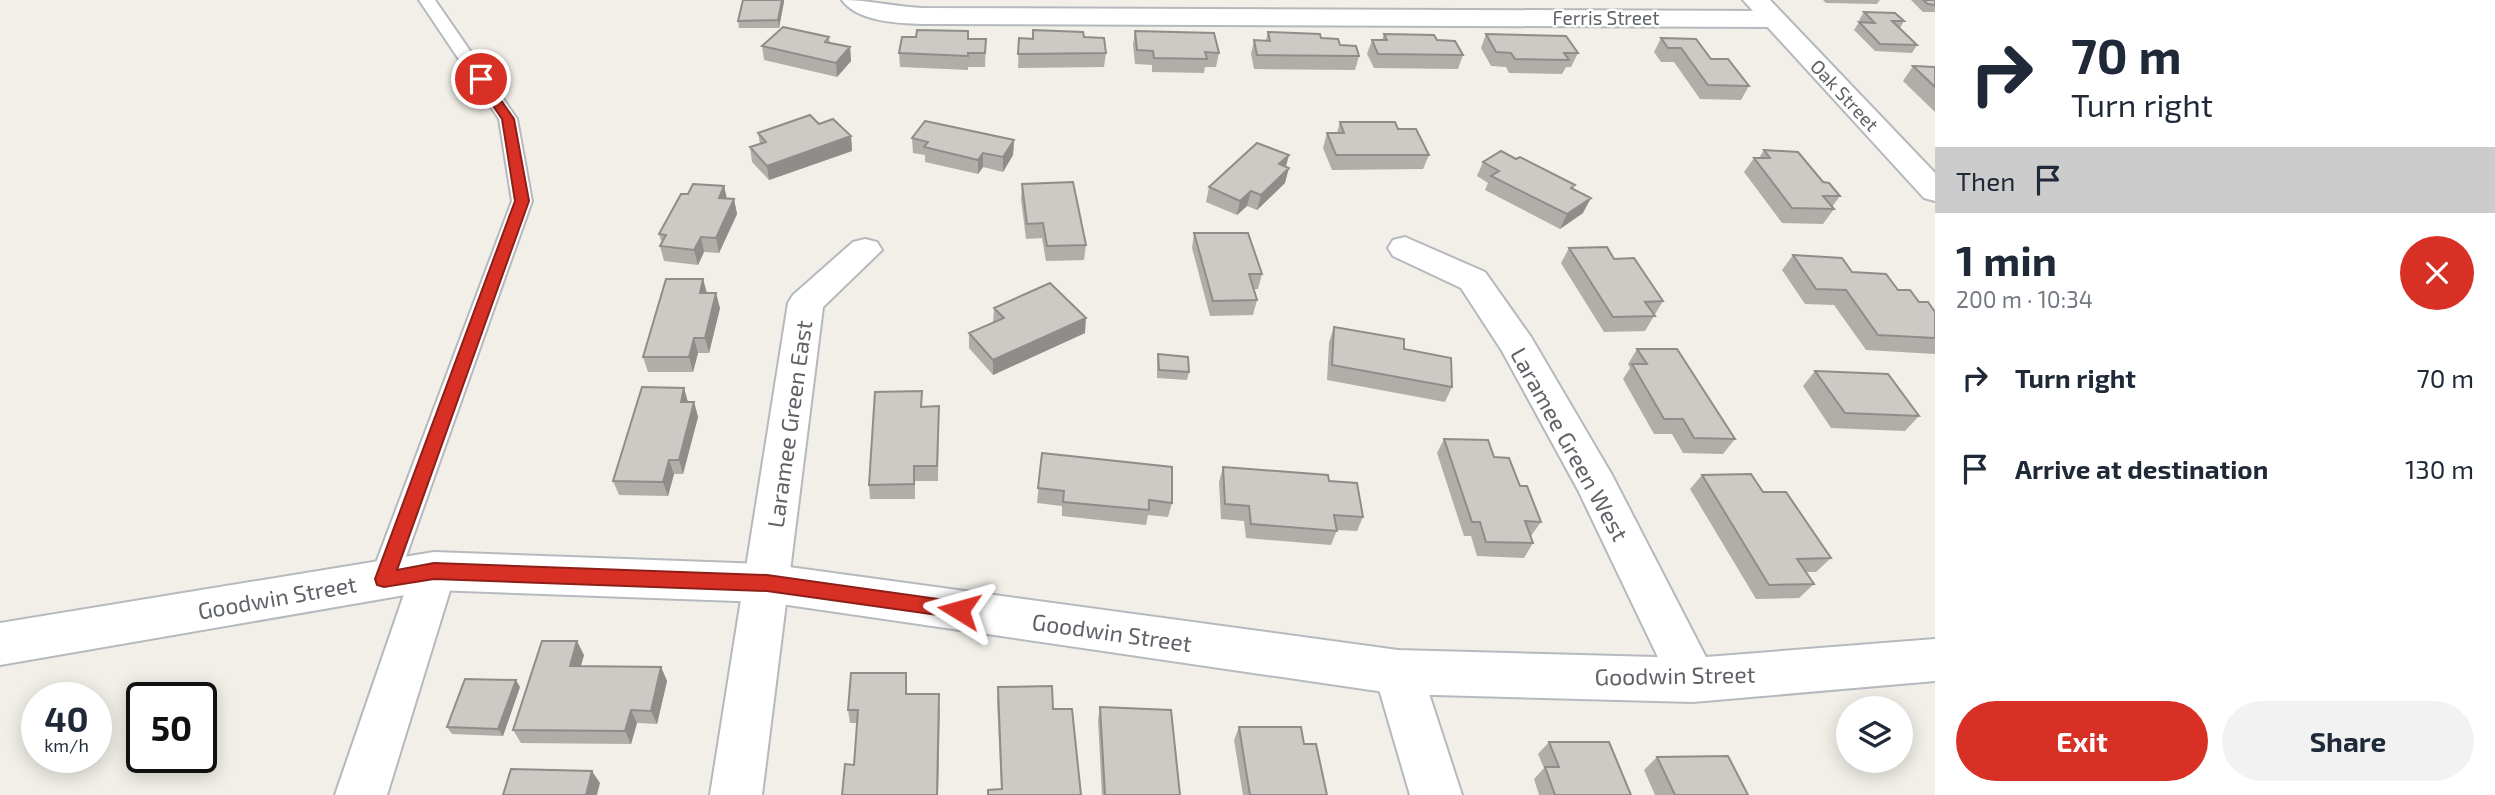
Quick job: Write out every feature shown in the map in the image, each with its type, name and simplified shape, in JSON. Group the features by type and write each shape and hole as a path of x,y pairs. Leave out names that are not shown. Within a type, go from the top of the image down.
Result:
{"street":[{"name":"Ferris Street","path":"855,0 867,8 904,14 964,16 1764,9"},
{"name":"Oak Street","path":"1764,9 1935,191"},
{"name":"Laramee Green West","path":"1405,248 1473,280 1518,346 1597,487 1693,680"},
{"name":"Laramee Green East","path":"736,795 806,303 865,250"},
{"name":"Goodwin Street","path":"0,644 434,571 767,583 1398,672 1693,680 1935,660"},
{"path":"361,795 434,571"},
{"path":"1398,672 1436,795"}],"lane":[{"path":"384,579 522,201 508,119 427,0"}],"building":[{"path":"743,0 782,0 778,20 738,21"},
{"path":"1923,0 1935,0 1935,5 1928,4"},
{"path":"1864,12 1895,13 1904,21 1892,21 1917,45 1880,44 1859,22 1875,23"},
{"path":"783,27 829,37 825,42 850,47 836,63 762,46"},
{"path":"917,30 968,31 968,39 986,39 985,53 968,53 968,56 899,53 902,37 916,37"},
{"path":"1033,30 1083,32 1084,37 1104,38 1106,53 1018,54 1019,38 1033,39"},
{"path":"1135,31 1214,33 1219,53 1205,52 1207,59 1154,58 1153,51 1137,50"},
{"path":"1268,32 1320,34 1321,38 1338,39 1340,45 1356,46 1359,56 1257,55 1254,40 1270,41"},
{"path":"1384,34 1434,35 1437,40 1455,41 1463,55 1378,54 1372,40 1387,40"},
{"path":"1486,34 1566,36 1578,53 1564,53 1569,60 1515,59 1511,53 1496,52"},
{"path":"1661,38 1696,39 1711,59 1728,59 1749,86 1708,85 1681,48 1668,48"},
{"path":"1913,66 1935,67 1935,87"},
{"path":"810,115 819,124 833,119 851,136 767,166 750,147 766,142 758,133"},
{"path":"925,121 1014,140 1003,157 983,153 978,160 924,147 928,142 912,138"},
{"path":"1340,122 1395,122 1398,129 1416,129 1429,155 1336,155 1327,133 1344,133"},
{"path":"1257,143 1289,155 1279,164 1289,168 1261,195 1251,191 1240,201 1209,187"},
{"path":"1764,150 1798,152 1823,182 1829,183 1840,196 1823,196 1834,209 1792,208 1754,158 1770,158"},
{"path":"1501,151 1516,159 1520,157 1575,185 1571,188 1591,198 1567,214 1491,176 1499,171 1483,162"},
{"path":"1073,182 1086,245 1047,246 1043,223 1027,224 1022,184"},
{"path":"693,184 724,186 719,198 734,199 716,238 701,237 694,250 660,246 666,235 659,234 681,194 688,194"},
{"path":"1194,233 1248,233 1262,274 1249,274 1257,300 1213,301"},
{"path":"1607,247 1614,259 1634,258 1663,301 1645,302 1655,316 1613,317 1569,248"},
{"path":"1793,255 1842,258 1852,272 1886,274 1898,290 1910,290 1919,302 1928,302 1935,312 1935,338 1878,335 1846,290 1816,289"},
{"path":"666,279 703,279 700,293 716,293 705,338 694,338 689,357 643,357"},
{"path":"1050,283 1086,318 993,360 969,333 1004,318 994,308"},
{"path":"1334,327 1404,339 1404,349 1451,358 1452,387 1332,365"},
{"path":"1637,349 1677,349 1735,439 1694,438 1683,419 1664,419 1632,364 1647,364"},
{"path":"1158,354 1188,357 1189,372 1159,370"},
{"path":"1815,371 1888,374 1919,416 1845,413"},
{"path":"642,387 684,388 681,402 694,402 679,460 669,460 663,482 613,481"},
{"path":"922,391 921,407 939,406 937,466 914,466 914,484 869,485 875,392"},
{"path":"1444,439 1488,440 1494,457 1509,458 1520,486 1527,486 1541,522 1525,521 1533,543 1486,542 1480,522 1472,522"},
{"path":"1042,453 1172,467 1172,503 1149,500 1149,510 1063,502 1064,491 1038,488"},
{"path":"1223,467 1328,475 1329,481 1357,483 1363,517 1334,515 1337,531 1251,524 1249,506 1225,504"},
{"path":"1751,474 1763,492 1786,492 1831,558 1797,559 1814,584 1769,585 1702,475"},
{"path":"542,641 577,641 570,666 661,667 651,711 631,710 625,731 513,730"},
{"path":"851,673 906,673 906,694 939,694 937,795 842,795 845,764 854,765 858,710 848,710"},
{"path":"465,679 516,680 498,729 447,727"},
{"path":"1052,686 1053,709 1072,709 1081,795 988,795 988,790 1002,789 998,687"},
{"path":"1100,707 1171,710 1180,795 1105,795"},
{"path":"1239,727 1301,727 1304,744 1316,744 1327,795 1250,795"},
{"path":"1549,742 1609,742 1631,795 1555,795 1545,767 1559,767"},
{"path":"1728,756 1748,795 1675,795 1657,757"},
{"path":"511,769 592,771 586,795 503,795"}],"route":[{"path":"481,79 508,119 522,201 384,579 434,571 767,583 959,610"}]}
